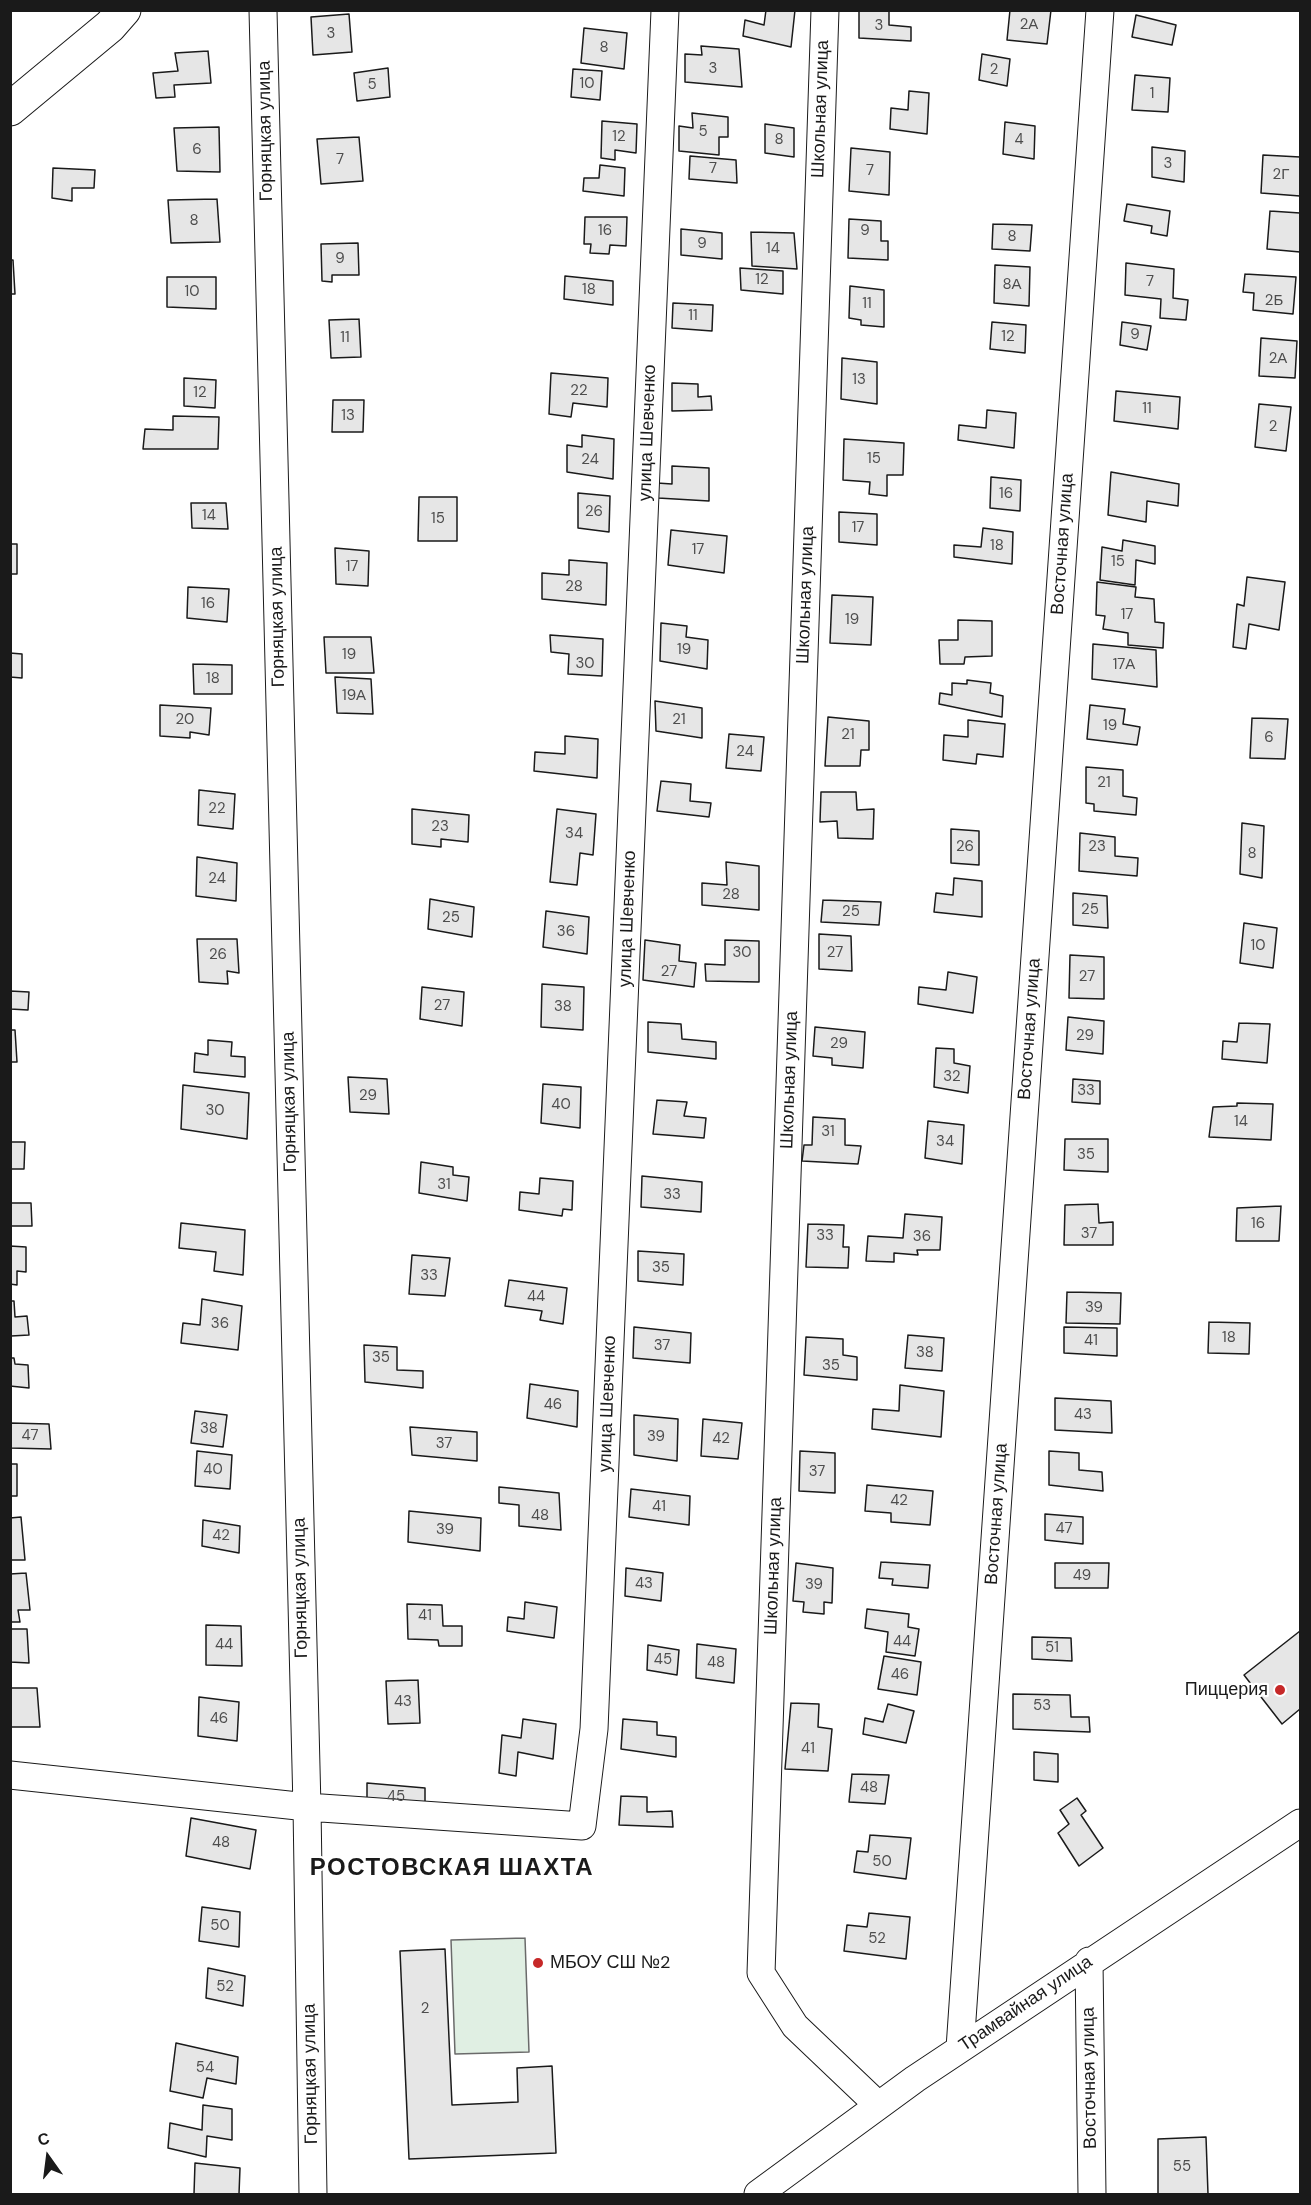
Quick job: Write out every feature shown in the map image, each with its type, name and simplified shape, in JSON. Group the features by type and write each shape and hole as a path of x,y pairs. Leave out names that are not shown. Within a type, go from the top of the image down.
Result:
{"main road":[{"path":"10,109 110,26 124,10"}],"street":[{"name":"Горняцкая улица","path":"263,10 307,1807 313,2194"},
{"name":"улица Шевченко","path":"307,1807 582,1826 594,1729 665,10"},
{"name":"Школьная улица","path":"825,10 761,1973 795,2026 878,2105"},
{"name":"Восточная улица","path":"960,2048 1100,10"},
{"path":"10,1774 307,1807"},
{"name":"Трамвайная улица","path":"758,2194 878,2105 960,2048 1300,1823"},
{"name":"Восточная улица","path":"1089,1961 1092,2194"}],"green space":[{"path":"525,1938 529,2052 455,2054 451,1940"}],"building":[{"path":"766,10 795,10 791,47 743,36 745,20 764,25"},
{"path":"859,10 889,10 889,25 911,27 911,41 859,38"},
{"path":"1010,10 1051,10 1047,44 1007,40"},
{"path":"349,14 352,52 313,55 311,17"},
{"path":"1136,15 1176,25 1172,45 1132,37"},
{"path":"584,28 627,33 624,69 581,63"},
{"path":"701,46 739,49 742,87 685,82 685,54 702,55"},
{"path":"208,51 211,83 174,85 175,97 156,98 153,73 178,71 175,53"},
{"path":"982,54 1010,59 1007,86 979,80"},
{"path":"388,68 390,97 357,101 354,73"},
{"path":"573,69 602,71 600,100 571,97"},
{"path":"1135,75 1170,78 1168,112 1132,110"},
{"path":"909,91 929,93 927,134 890,129 891,108 908,110"},
{"path":"692,113 728,117 728,137 719,137 719,155 679,151 679,126 693,128"},
{"path":"602,121 637,124 636,153 615,150 615,160 601,158"},
{"path":"1005,122 1035,126 1034,159 1003,154"},
{"path":"765,124 794,128 794,157 765,153"},
{"path":"219,127 220,172 177,171 174,128"},
{"path":"359,137 363,181 321,184 317,139"},
{"path":"1152,147 1185,151 1184,182 1152,177"},
{"path":"851,148 890,152 889,195 849,191"},
{"path":"1263,155 1300,157 1300,196 1261,193"},
{"path":"690,156 736,160 737,183 689,179"},
{"path":"600,165 625,168 624,196 583,191 584,178 599,178"},
{"path":"53,168 95,170 94,188 72,188 72,201 52,198"},
{"path":"217,199 220,242 171,243 168,200"},
{"path":"1127,204 1170,211 1167,236 1151,233 1152,226 1124,221"},
{"path":"1270,211 1300,213 1300,252 1267,249"},
{"path":"585,217 627,217 626,246 610,245 609,254 590,253 591,244 584,244"},
{"path":"849,219 881,221 881,241 888,241 888,260 848,258"},
{"path":"993,224 1032,225 1030,251 992,249"},
{"path":"681,229 722,233 722,259 681,255"},
{"path":"751,232 794,233 797,269 752,266"},
{"path":"358,243 359,275 332,275 332,282 322,281 321,244"},
{"path":"10,260 13,260 15,294 10,294"},
{"path":"1126,263 1174,269 1173,298 1188,300 1186,320 1160,318 1161,299 1125,295"},
{"path":"995,265 1030,267 1029,306 994,303"},
{"path":"740,268 783,271 783,294 741,290"},
{"path":"1245,274 1296,277 1293,314 1253,310 1254,293 1243,292"},
{"path":"565,276 613,281 613,305 564,299"},
{"path":"167,277 216,277 216,309 167,307"},
{"path":"850,286 884,290 884,327 861,325 861,320 849,318"},
{"path":"673,303 713,305 712,331 672,328"},
{"path":"359,319 361,357 331,358 329,320"},
{"path":"992,322 1026,325 1025,353 990,349"},
{"path":"1122,322 1151,326 1147,350 1120,345"},
{"path":"1261,338 1297,341 1295,378 1259,376"},
{"path":"842,358 877,362 877,404 841,399"},
{"path":"551,373 608,378 607,407 573,403 571,417 549,414"},
{"path":"184,378 216,380 215,408 184,406"},
{"path":"672,383 698,384 698,397 711,396 712,410 672,411"},
{"path":"1116,391 1180,397 1178,429 1114,421"},
{"path":"333,400 364,400 363,432 332,432"},
{"path":"1259,404 1291,407 1286,451 1255,447"},
{"path":"987,410 1016,413 1014,448 958,440 959,425 986,428"},
{"path":"173,416 219,417 218,449 143,449 145,429 173,430"},
{"path":"582,435 614,439 613,479 567,472 567,445 582,447"},
{"path":"844,439 904,443 903,475 887,475 887,496 869,494 870,482 843,480"},
{"path":"672,466 709,468 709,501 658,498 657,483 672,484"},
{"path":"1111,472 1179,484 1178,506 1147,501 1146,522 1108,515"},
{"path":"991,477 1021,480 1020,511 990,508"},
{"path":"578,493 610,496 609,532 578,528"},
{"path":"419,497 457,497 457,541 418,541"},
{"path":"191,503 226,503 228,529 192,528"},
{"path":"839,512 877,514 877,545 839,542"},
{"path":"983,528 1013,532 1012,564 954,557 954,545 981,547"},
{"path":"671,530 727,536 724,573 668,565"},
{"path":"1123,540 1155,546 1155,564 1136,560 1135,585 1100,580 1102,547 1122,551"},
{"path":"10,544 17,544 17,574 10,574"},
{"path":"335,548 369,551 368,586 336,584"},
{"path":"569,560 607,563 606,605 542,599 542,573 569,575"},
{"path":"1247,577 1285,582 1279,630 1249,624 1246,649 1233,647 1237,604 1244,606"},
{"path":"1097,582 1136,587 1135,597 1154,599 1155,622 1164,623 1163,648 1128,645 1128,633 1103,629 1105,616 1096,615"},
{"path":"188,587 229,589 227,622 187,618"},
{"path":"832,595 873,597 871,645 830,643"},
{"path":"958,620 992,621 992,656 965,657 964,664 940,664 939,640 958,640"},
{"path":"661,623 687,626 686,637 708,640 707,669 660,661"},
{"path":"550,635 603,639 602,676 568,674 569,654 551,652"},
{"path":"324,637 371,637 374,673 326,673"},
{"path":"1093,644 1156,650 1157,687 1092,679"},
{"path":"10,653 22,654 22,678 10,677"},
{"path":"193,664 232,665 232,694 194,694"},
{"path":"335,677 371,679 373,714 337,713"},
{"path":"967,680 991,683 990,693 1003,696 1002,717 939,704 940,693 952,695 952,683 967,684"},
{"path":"655,701 702,708 702,738 656,731"},
{"path":"160,705 211,708 209,735 190,732 190,738 160,736"},
{"path":"1090,705 1125,709 1123,724 1140,727 1137,745 1087,739"},
{"path":"828,717 869,721 869,750 861,750 860,766 825,766"},
{"path":"1252,718 1288,719 1285,759 1250,758"},
{"path":"968,720 1005,724 1003,757 977,754 976,764 943,760 944,735 968,737"},
{"path":"729,734 764,737 761,771 726,768"},
{"path":"565,736 598,739 597,778 534,771 535,752 565,754"},
{"path":"1086,767 1123,770 1123,796 1137,798 1136,815 1094,811 1094,804 1086,803"},
{"path":"661,781 691,784 690,801 711,803 709,817 657,811"},
{"path":"199,790 235,794 233,829 198,825"},
{"path":"821,792 856,792 857,810 874,809 873,839 838,838 837,821 820,822"},
{"path":"412,809 469,815 468,842 441,839 441,847 412,844"},
{"path":"557,809 596,814 593,855 580,853 577,885 550,882"},
{"path":"1242,823 1264,826 1262,878 1240,874"},
{"path":"951,829 979,831 979,865 951,863"},
{"path":"1080,833 1115,837 1115,856 1138,858 1137,876 1079,871"},
{"path":"197,857 237,863 236,901 196,896"},
{"path":"726,862 759,866 759,910 702,905 702,883 727,885"},
{"path":"954,878 982,881 982,917 934,912 936,893 953,895"},
{"path":"1073,893 1107,896 1108,928 1073,925"},
{"path":"430,899 474,907 472,937 428,929"},
{"path":"823,900 881,902 879,925 821,922"},
{"path":"546,911 589,917 587,954 543,947"},
{"path":"1244,923 1277,928 1273,968 1240,963"},
{"path":"819,934 851,936 852,971 819,969"},
{"path":"197,939 237,939 239,973 227,971 228,984 199,982"},
{"path":"645,940 680,945 679,961 696,963 694,987 643,980"},
{"path":"725,940 759,941 759,982 706,981 705,964 725,965"},
{"path":"1070,955 1104,957 1104,999 1069,998"},
{"path":"948,972 977,977 973,1013 918,1004 919,987 946,990"},
{"path":"542,984 584,987 583,1030 541,1027"},
{"path":"422,987 464,992 462,1026 420,1019"},
{"path":"10,991 29,992 28,1010 10,1009"},
{"path":"1068,1017 1104,1021 1103,1054 1066,1050"},
{"path":"648,1022 681,1024 682,1039 716,1042 716,1059 648,1052"},
{"path":"1239,1023 1270,1024 1267,1063 1222,1059 1223,1041 1237,1042"},
{"path":"815,1027 865,1032 863,1068 832,1065 832,1058 813,1056"},
{"path":"10,1030 15,1030 17,1062 10,1062"},
{"path":"208,1040 232,1042 231,1056 245,1057 245,1077 194,1072 195,1053 208,1055"},
{"path":"936,1048 954,1049 954,1063 970,1066 968,1093 934,1087"},
{"path":"348,1077 387,1079 389,1114 350,1112"},
{"path":"1073,1079 1100,1081 1100,1104 1072,1102"},
{"path":"543,1084 581,1087 580,1128 541,1123"},
{"path":"183,1085 249,1093 247,1139 181,1129"},
{"path":"657,1100 687,1102 684,1116 706,1118 704,1138 653,1134"},
{"path":"1237,1103 1273,1104 1271,1140 1209,1137 1213,1107 1237,1106"},
{"path":"813,1117 845,1119 845,1145 861,1146 858,1164 802,1161 804,1145 812,1145"},
{"path":"928,1121 964,1125 962,1164 925,1158"},
{"path":"1065,1139 1108,1139 1108,1172 1064,1170"},
{"path":"10,1142 25,1142 24,1169 10,1169"},
{"path":"421,1162 453,1167 453,1175 469,1177 467,1201 419,1193"},
{"path":"642,1176 702,1182 701,1212 641,1207"},
{"path":"540,1178 573,1181 572,1210 563,1209 562,1216 519,1210 520,1192 539,1194"},
{"path":"10,1203 31,1203 32,1226 10,1226"},
{"path":"1098,1204 1099,1223 1113,1222 1113,1245 1064,1245 1065,1205"},
{"path":"1281,1206 1279,1241 1236,1241 1237,1208"},
{"path":"905,1214 942,1217 940,1250 917,1250 918,1255 894,1253 894,1262 866,1261 868,1236 903,1238"},
{"path":"181,1223 245,1230 243,1275 214,1271 216,1252 179,1248"},
{"path":"808,1224 844,1225 843,1247 849,1247 848,1268 806,1267"},
{"path":"10,1246 26,1247 26,1272 17,1271 17,1285 10,1284"},
{"path":"638,1251 684,1254 683,1285 638,1281"},
{"path":"412,1255 450,1258 445,1296 409,1294"},
{"path":"509,1280 567,1288 563,1324 540,1320 542,1311 505,1306"},
{"path":"1067,1292 1121,1293 1120,1324 1066,1323"},
{"path":"202,1299 242,1306 238,1350 181,1343 183,1323 200,1325"},
{"path":"10,1301 14,1301 15,1317 27,1316 29,1335 11,1336"},
{"path":"1209,1322 1250,1323 1249,1354 1208,1353"},
{"path":"634,1327 691,1333 690,1363 633,1358"},
{"path":"1064,1327 1117,1328 1117,1356 1064,1353"},
{"path":"908,1335 944,1338 942,1371 905,1368"},
{"path":"806,1337 843,1339 843,1355 857,1357 857,1380 804,1375"},
{"path":"364,1345 397,1347 397,1370 423,1371 423,1388 365,1382"},
{"path":"10,1358 14,1358 15,1364 28,1365 29,1388 10,1386"},
{"path":"530,1384 578,1391 577,1427 527,1418"},
{"path":"900,1385 944,1391 941,1437 872,1429 873,1409 899,1411"},
{"path":"1055,1398 1111,1401 1112,1433 1055,1430"},
{"path":"195,1411 227,1415 223,1447 191,1443"},
{"path":"634,1415 678,1419 677,1461 634,1455"},
{"path":"703,1419 742,1423 738,1459 701,1456"},
{"path":"10,1423 49,1424 51,1449 10,1448"},
{"path":"410,1427 477,1432 477,1461 412,1455"},
{"path":"197,1451 232,1455 230,1489 195,1486"},
{"path":"800,1451 835,1453 835,1493 799,1491"},
{"path":"1049,1451 1079,1453 1079,1470 1102,1472 1103,1491 1049,1485"},
{"path":"10,1464 17,1464 17,1496 10,1496"},
{"path":"867,1485 933,1491 930,1525 891,1522 891,1513 865,1511"},
{"path":"499,1487 559,1493 561,1530 519,1526 519,1505 499,1503"},
{"path":"631,1489 690,1496 689,1525 629,1517"},
{"path":"409,1511 481,1518 480,1551 408,1542"},
{"path":"1045,1514 1083,1517 1083,1544 1045,1540"},
{"path":"21,1517 25,1560 10,1560 10,1518"},
{"path":"203,1520 240,1526 239,1553 202,1546"},
{"path":"881,1562 930,1565 928,1588 892,1585 893,1579 879,1578"},
{"path":"796,1563 833,1568 832,1603 824,1602 824,1614 803,1612 804,1602 793,1601"},
{"path":"1055,1563 1109,1563 1108,1588 1055,1588"},
{"path":"626,1568 663,1573 661,1601 625,1596"},
{"path":"26,1573 30,1610 18,1610 20,1622 10,1622 10,1574"},
{"path":"525,1602 557,1607 554,1638 507,1631 508,1617 524,1619"},
{"path":"407,1604 442,1605 443,1626 462,1626 462,1646 439,1646 438,1640 408,1639"},
{"path":"867,1609 909,1614 908,1627 919,1629 915,1656 886,1652 888,1632 865,1628"},
{"path":"206,1625 241,1626 242,1666 206,1665"},
{"path":"10,1629 27,1629 29,1663 10,1662"},
{"path":"1300,1631 1300,1709 1282,1724 1244,1675"},
{"path":"1032,1637 1071,1638 1072,1661 1032,1659"},
{"path":"697,1644 736,1649 734,1683 696,1678"},
{"path":"648,1645 679,1650 677,1675 647,1670"},
{"path":"884,1656 921,1662 917,1695 878,1689"},
{"path":"418,1680 420,1723 388,1724 386,1681"},
{"path":"10,1688 37,1688 40,1727 10,1727"},
{"path":"1013,1694 1070,1695 1071,1717 1089,1717 1090,1732 1013,1729"},
{"path":"199,1697 239,1702 237,1741 198,1736"},
{"path":"791,1703 819,1704 818,1727 832,1729 828,1771 785,1769"},
{"path":"888,1704 914,1711 906,1743 863,1734 865,1718 883,1722"},
{"path":"523,1719 556,1724 553,1759 518,1752 516,1776 499,1773 502,1735 521,1738"},
{"path":"623,1719 657,1722 657,1735 676,1737 676,1757 621,1749"},
{"path":"1034,1752 1058,1754 1058,1782 1034,1780"},
{"path":"852,1774 889,1775 885,1804 849,1802"},
{"path":"367,1783 425,1788 425,1810 367,1806"},
{"path":"621,1796 647,1797 647,1812 672,1811 673,1827 619,1825"},
{"path":"1077,1798 1086,1811 1081,1815 1103,1848 1079,1866 1058,1833 1069,1824 1060,1810"},
{"path":"191,1818 256,1830 250,1869 186,1856"},
{"path":"870,1835 911,1838 906,1879 854,1872 857,1851 868,1852"},
{"path":"202,1907 240,1912 239,1947 199,1941"},
{"path":"869,1913 910,1917 906,1959 844,1951 847,1925 867,1927"},
{"path":"445,1949 452,2105 518,2102 517,2068 552,2066 556,2153 409,2159 400,1951"},
{"path":"208,1968 245,1976 243,2006 206,1998"},
{"path":"176,2043 238,2057 236,2084 207,2078 203,2098 170,2091"},
{"path":"203,2105 232,2109 232,2140 207,2136 206,2157 168,2148 170,2123 202,2130"},
{"path":"1206,2137 1208,2194 1158,2194 1158,2139"},
{"path":"195,2163 240,2168 239,2194 194,2194"}],"place":[{"name":"Пиццерия","path":"1280,1690"},
{"name":"МБОУ СШ №2","path":"538,1963"}],"district":[{"name":"РОСТОВСКАЯ ШАХТА","path":"452,1869"}]}
